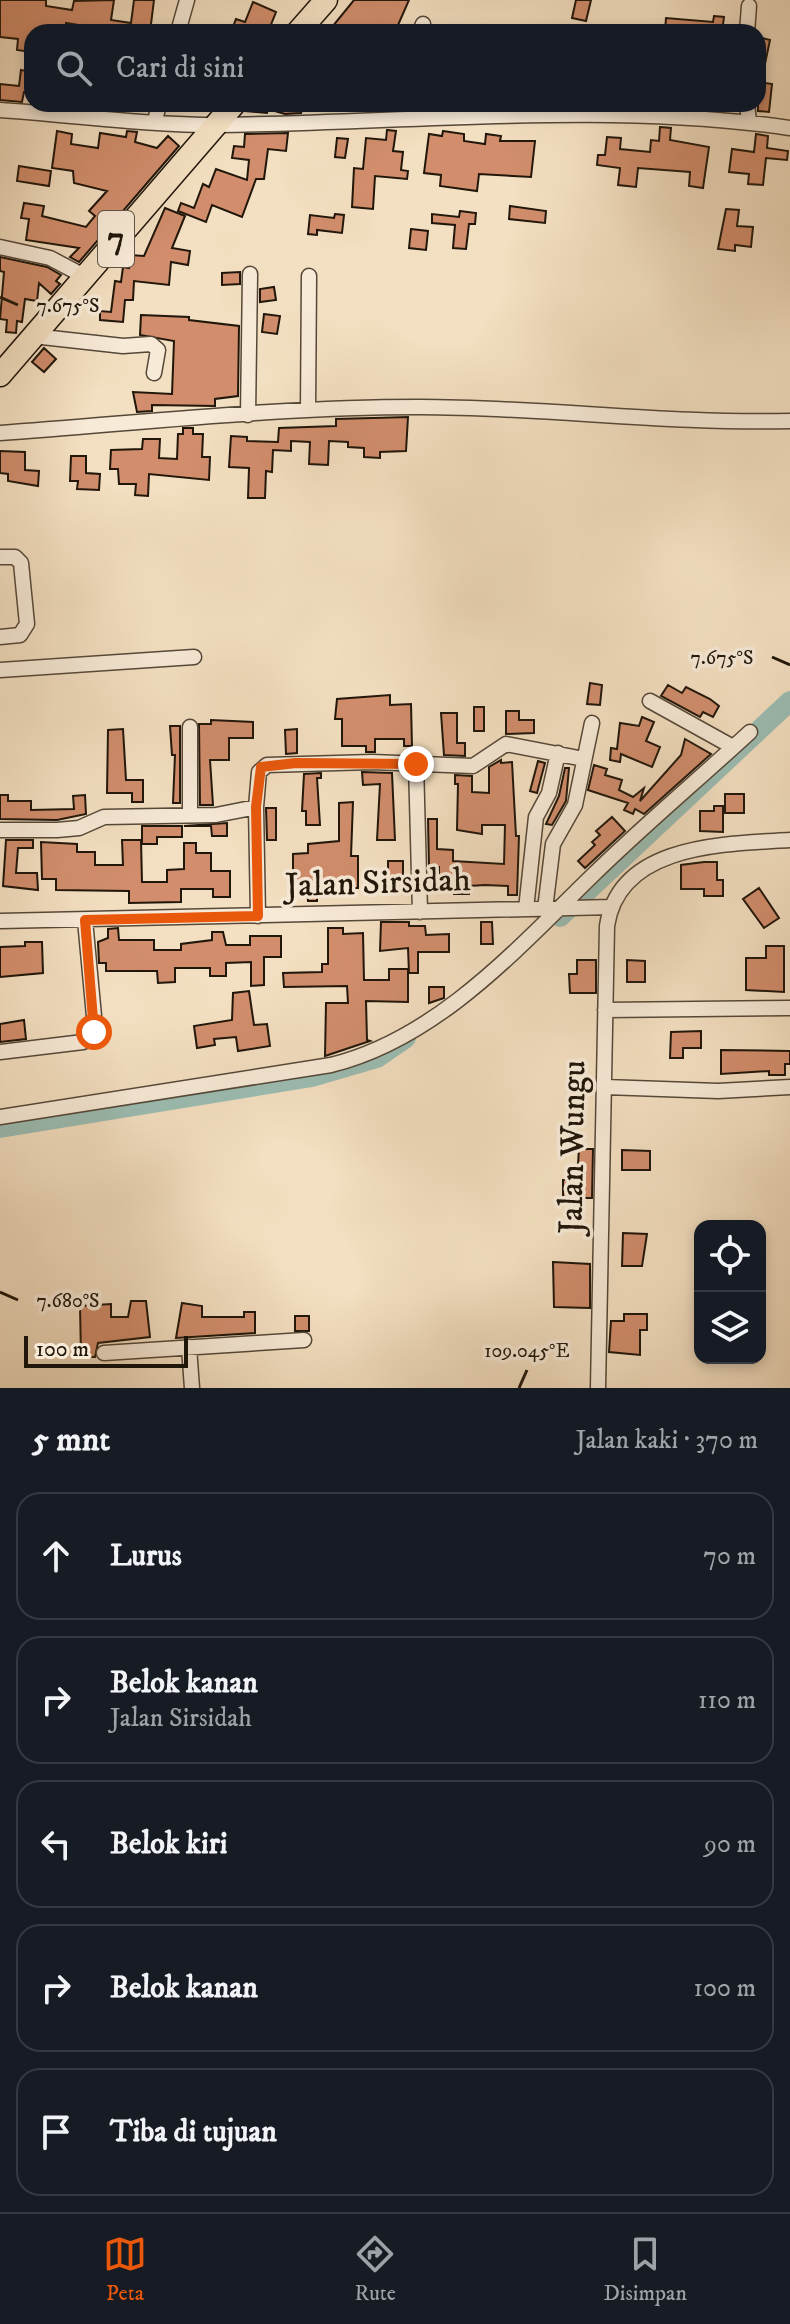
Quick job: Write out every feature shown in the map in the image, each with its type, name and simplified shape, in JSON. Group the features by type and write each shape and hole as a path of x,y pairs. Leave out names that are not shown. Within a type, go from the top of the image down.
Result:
{"highway":[{"path":"305,24 326,0"},
{"name":"7","path":"0,375 227,112"}],"street":[{"path":"180,24 187,0"},
{"path":"748,24 749,6"},
{"path":"0,110 24,112"},
{"path":"28,112 215,125 408,112"},
{"path":"155,121 157,112"},
{"path":"449,112 749,122 790,128"},
{"path":"748,112 749,122"},
{"path":"0,247 50,258 84,276"},
{"path":"248,415 250,274"},
{"path":"308,410 309,276"},
{"path":"33,336 123,346 151,344 156,347 158,360 154,373"},
{"path":"0,433 308,410 423,407 598,417 790,421"},
{"path":"0,557 15,557 21,563 27,624 20,635 0,637"},
{"path":"0,670 194,657"},
{"path":"650,701 733,747"},
{"path":"545,909 553,844 573,810 592,723"},
{"path":"190,727 190,815"},
{"path":"0,1117 223,1084 371,1055 421,1026 532,937 564,908 593,875 750,732"},
{"path":"258,916 256,807 259,772 267,765 476,765 497,746 506,744 584,759"},
{"path":"526,909 536,817 548,795 558,753"},
{"path":"416,764 420,912"},
{"path":"0,830 79,828 104,817 190,815 256,807"},
{"path":"612,907 630,882 672,854 707,847 790,840"},
{"name":"Jalan Sirsidah","path":"0,921 612,907"},
{"name":"Jalan Wungu","path":"598,1388 607,926 612,907"},
{"path":"0,1052 83,1042 92,1037 95,1027 85,920"},
{"path":"605,1010 790,1008"},
{"path":"605,1087 718,1091 790,1087"},
{"path":"104,1353 304,1340"},
{"path":"189,1347 192,1388"}],"building":[{"path":"0,0 46,0 46,6 72,10 74,1 114,0 111,20 131,23 134,0 154,0 151,24 24,24 24,51 17,50 18,39 0,37"},
{"path":"354,0 409,0 398,24 334,24"},
{"path":"576,0 591,0 586,21 572,18"},
{"path":"253,2 276,12 271,24 234,24 236,19 245,22"},
{"path":"714,16 724,17 723,24 666,24 666,18 713,22"},
{"path":"21,70 24,71 22,102 0,100 0,84 19,86"},
{"path":"766,83 772,84 769,112 766,112"},
{"path":"660,127 671,128 670,140 709,147 703,188 689,186 690,172 638,168 636,187 618,185 620,168 597,165 598,155 605,155 607,137 621,138 620,149 650,152 651,140 659,141"},
{"path":"387,130 396,131 393,151 403,152 401,170 408,171 407,179 375,176 373,209 352,207 354,168 363,169 366,138 386,140"},
{"path":"57,131 72,134 71,144 98,148 100,133 126,137 127,131 137,132 135,142 157,148 168,136 179,146 79,262 70,257 79,248 26,240 29,219 21,218 24,203 44,206 42,216 86,227 95,216 89,211 107,191 74,183 73,171 52,168"},
{"path":"443,131 464,134 464,141 485,144 486,134 501,136 500,141 535,141 531,177 479,174 477,191 440,186 441,175 424,173 429,134 442,136"},
{"path":"288,133 286,151 268,149 264,179 256,179 242,217 212,205 206,222 178,211 181,203 194,208 203,184 209,187 216,169 247,180 249,160 232,158 234,146 244,147 245,134"},
{"path":"756,134 768,136 767,148 788,151 787,160 766,158 763,185 748,184 749,174 729,172 732,149 754,152"},
{"path":"337,138 348,139 345,158 335,157"},
{"path":"19,166 51,171 49,186 17,181"},
{"path":"510,206 546,211 545,223 509,219"},
{"path":"165,208 185,216 172,248 190,251 188,265 171,262 169,285 134,281 133,300 125,300 123,322 100,320 100,311 111,312 115,281 121,282 123,267 129,268 130,255 144,256"},
{"path":"726,209 739,210 737,226 753,227 751,247 735,245 735,251 718,249"},
{"path":"460,211 476,213 475,224 469,224 466,249 453,248 455,225 432,223 432,214 459,217"},
{"path":"335,214 344,215 342,233 317,230 317,235 308,234 310,215 334,218"},
{"path":"411,229 428,231 426,250 409,248"},
{"path":"0,257 47,267 61,275 56,281 60,284 51,294 39,283 37,301 25,299 22,322 17,321 16,333 6,332 7,320 0,319 4,272 0,271"},
{"path":"240,272 240,284 222,285 222,273"},
{"path":"274,287 276,300 260,302 260,289"},
{"path":"264,314 280,316 277,334 262,332"},
{"path":"141,315 189,317 189,320 239,326 238,396 215,399 215,406 152,405 152,411 137,412 133,392 172,394 174,341 140,335"},
{"path":"44,348 56,359 44,372 32,362"},
{"path":"408,417 406,451 380,452 380,458 364,457 364,448 348,447 348,442 329,441 328,465 309,464 310,442 291,441 291,451 273,450 272,472 266,471 265,498 248,498 249,468 229,467 231,436 247,437 247,441 278,442 279,428 336,426 336,419"},
{"path":"183,428 193,428 193,434 203,434 202,457 210,457 209,480 149,474 148,496 135,495 136,484 119,484 118,469 110,469 111,450 142,449 143,439 160,439 159,458 177,459 178,434 183,434"},
{"path":"0,451 25,452 25,470 39,471 38,486 8,481 8,474 0,473"},
{"path":"71,456 86,456 86,473 100,474 99,490 77,489 78,481 70,481"},
{"path":"590,683 602,685 600,705 587,704"},
{"path":"668,685 682,693 686,687 710,699 719,706 713,717 703,712 700,717 661,696"},
{"path":"390,695 390,705 411,704 412,746 404,746 404,739 375,739 375,752 366,752 366,746 342,746 342,719 335,719 337,699"},
{"path":"474,707 484,707 484,731 474,731"},
{"path":"506,711 519,711 519,720 534,720 534,733 506,734"},
{"path":"441,713 457,713 457,743 465,743 465,756 444,755"},
{"path":"642,717 654,722 646,741 660,747 652,767 621,754 620,762 610,760 611,748 617,749 620,723 639,726"},
{"path":"211,720 253,722 253,738 229,738 229,760 210,760 213,805 200,805 199,724 211,724"},
{"path":"170,726 180,726 180,803 173,803 175,755 172,755"},
{"path":"123,729 126,780 143,780 143,802 132,802 132,793 107,793 108,730"},
{"path":"297,729 297,753 286,754 285,730"},
{"path":"685,739 711,754 644,814 635,809 633,814 624,810 628,803 588,790 594,765 607,769 605,775 622,780 619,790 633,797 644,788 640,801 681,755"},
{"path":"501,760 501,763 512,762 516,836 519,836 517,895 508,895 508,886 485,885 469,886 469,894 454,894 454,877 439,877 439,867 429,867 428,819 437,819 437,849 453,850 453,861 504,864 505,825 482,825 482,834 457,830 458,784 455,784 455,775 472,776 472,792 489,793 489,767"},
{"path":"538,761 545,763 537,793 530,791"},
{"path":"565,768 569,768 566,801 552,825 546,824 559,796"},
{"path":"362,772 392,773 395,840 377,840 380,784 363,785"},
{"path":"321,773 321,778 317,778 320,825 306,825 306,811 302,811 304,774"},
{"path":"725,794 744,794 744,813 725,813"},
{"path":"0,795 8,795 8,801 31,801 31,810 74,809 73,796 85,795 86,814 57,820 0,819"},
{"path":"353,802 351,856 358,856 358,888 341,888 341,881 317,883 317,901 308,901 307,883 293,884 293,854 308,853 308,844 339,841 339,803"},
{"path":"714,806 723,806 723,832 700,831 700,811 714,811"},
{"path":"266,808 276,808 276,840 267,840"},
{"path":"612,817 625,831 585,868 578,861 595,845 592,842 600,835 596,831"},
{"path":"227,823 227,836 212,836 211,826 184,826"},
{"path":"142,826 182,826 182,837 157,837 157,844 142,844"},
{"path":"6,840 33,840 33,848 18,848 16,873 37,873 38,890 3,886"},
{"path":"122,840 141,840 142,882 167,882 167,870 184,869 184,843 196,843 196,853 211,853 211,871 230,871 230,897 213,897 213,889 181,889 181,902 129,903 129,891 56,890 56,879 42,879 41,842 77,844 77,852 95,852 95,865 123,865"},
{"path":"388,861 403,861 403,882 388,882"},
{"path":"717,862 717,880 723,880 723,896 704,896 704,889 681,889 681,865"},
{"path":"759,888 779,918 764,928 743,899"},
{"path":"381,922 409,922 409,926 425,926 426,935 449,934 449,952 418,952 418,973 409,973 408,948 380,951"},
{"path":"481,922 492,922 493,944 481,944"},
{"path":"118,928 119,940 154,940 154,950 181,950 181,944 212,940 212,932 223,932 226,945 250,945 250,936 281,936 281,957 264,957 264,985 251,986 251,962 226,963 226,976 210,976 210,968 175,968 175,982 158,983 157,971 106,971 106,963 99,963 98,942 108,938 108,929"},
{"path":"328,928 343,928 343,934 363,933 364,980 389,980 389,969 408,969 408,1002 366,1001 367,1040 370,1041 325,1056 326,1003 348,1003 347,986 284,987 283,973 322,972 322,964 328,964"},
{"path":"25,942 42,942 43,973 0,977 0,947 25,946"},
{"path":"766,946 784,946 784,992 746,990 746,958 766,958"},
{"path":"577,960 596,960 596,993 570,993 569,974 577,974"},
{"path":"627,960 645,961 645,982 627,982"},
{"path":"429,987 444,987 444,998 429,1003"},
{"path":"249,991 254,1025 267,1024 270,1046 238,1051 236,1037 214,1039 215,1045 197,1048 194,1026 232,1020 233,993"},
{"path":"24,1020 26,1039 0,1042 0,1024"},
{"path":"701,1031 701,1048 683,1048 683,1058 670,1058 671,1032"},
{"path":"721,1050 790,1051 790,1064 785,1064 785,1075 769,1075 769,1071 721,1074"},
{"path":"579,1149 593,1149 592,1198 563,1198 563,1180 577,1180"},
{"path":"622,1150 650,1151 650,1170 622,1170"},
{"path":"623,1233 647,1234 642,1266 622,1266"},
{"path":"553,1262 590,1264 590,1308 554,1307"},
{"path":"131,1301 146,1301 150,1337 98,1343 95,1357 81,1357 80,1306 111,1304 111,1317 128,1317"},
{"path":"182,1303 202,1306 202,1317 244,1317 244,1312 255,1312 255,1333 176,1338"},
{"path":"624,1314 647,1314 647,1330 640,1330 640,1355 609,1352 611,1321 624,1321"},
{"path":"295,1316 309,1316 309,1331 295,1331"}],"waterway":[{"path":"560,917 790,701"},
{"path":"0,1128 312,1077 377,1058 406,1038"}],"route":[{"path":"94,1032 85,920 258,916 255,847 261,767 296,763 416,764"}]}
